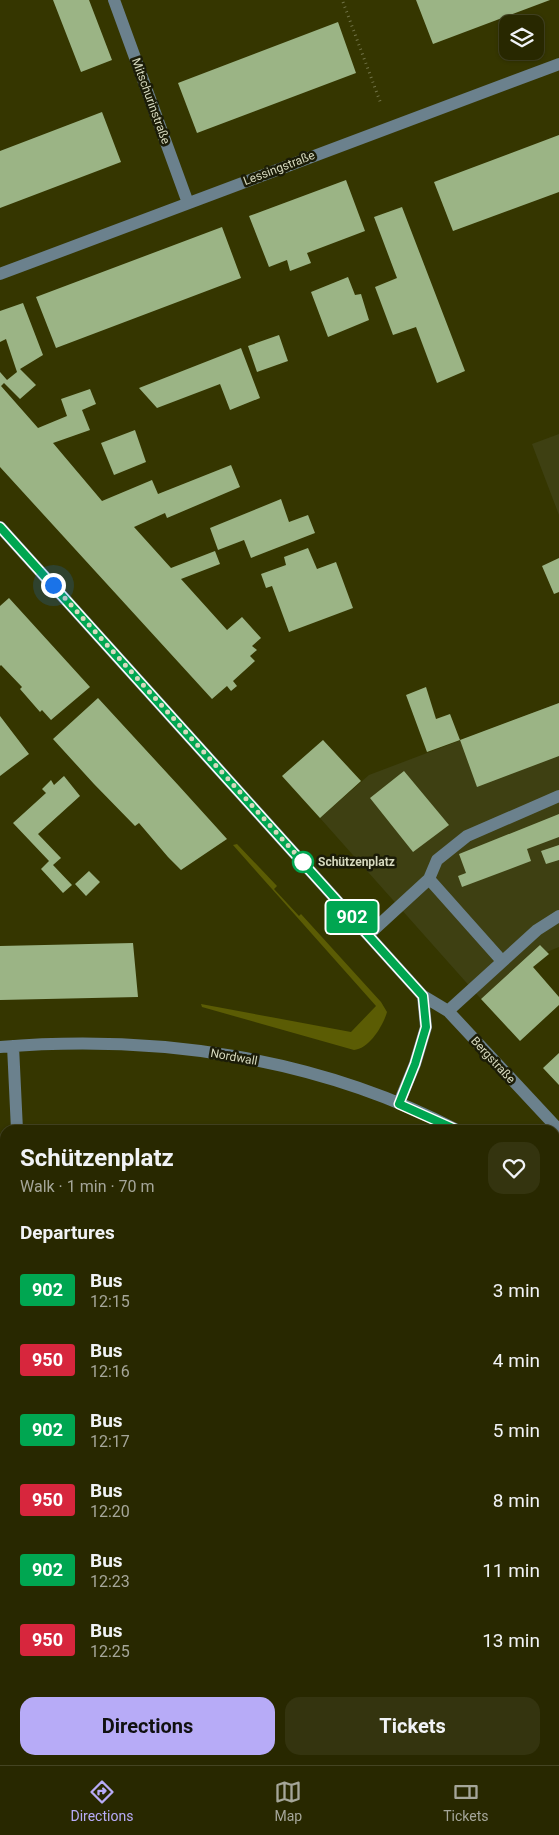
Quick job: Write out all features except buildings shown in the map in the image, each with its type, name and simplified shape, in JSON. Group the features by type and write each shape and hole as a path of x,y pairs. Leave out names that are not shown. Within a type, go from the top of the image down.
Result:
{"street":[{"name":"Mitschurinstraße","path":"114,0 188,203"},
{"name":"Lessingstraße","path":"0,274 559,64"},
{"name":"Bergstraße","path":"0,526 423,996 448,1011 554,1125"},
{"path":"368,935 429,879 438,860 467,836 559,796"},
{"path":"429,879 502,961"},
{"path":"448,1011 537,930 559,916"},
{"path":"399,1104 415,1064 426,1027 423,996"},
{"name":"Nordwall","path":"6,1047 135,1044 232,1055 337,1080 399,1104 446,1125"},
{"path":"6,1047 16,1125"}],"path":[{"path":"343,2 390,127"}],"shaded area":[{"path":"559,434 559,515 532,444"},
{"path":"559,703 559,947 547,952 540,945 481,999 320,818 369,775"},
{"path":"237,844 277,886 274,889 299,916 301,914 381,1002 387,1012 385,1018 375,1036 365,1046 354,1050 202,1007 201,1004 351,1032 376,1006 233,845"}],"bus line":[{"name":"902","path":"0,527 423,996 426,1027 415,1064 399,1104 447,1125"}],"place":[{"name":"Schützenplatz","path":"303,862"}],"route":[{"path":"53,585 303,862"}]}
